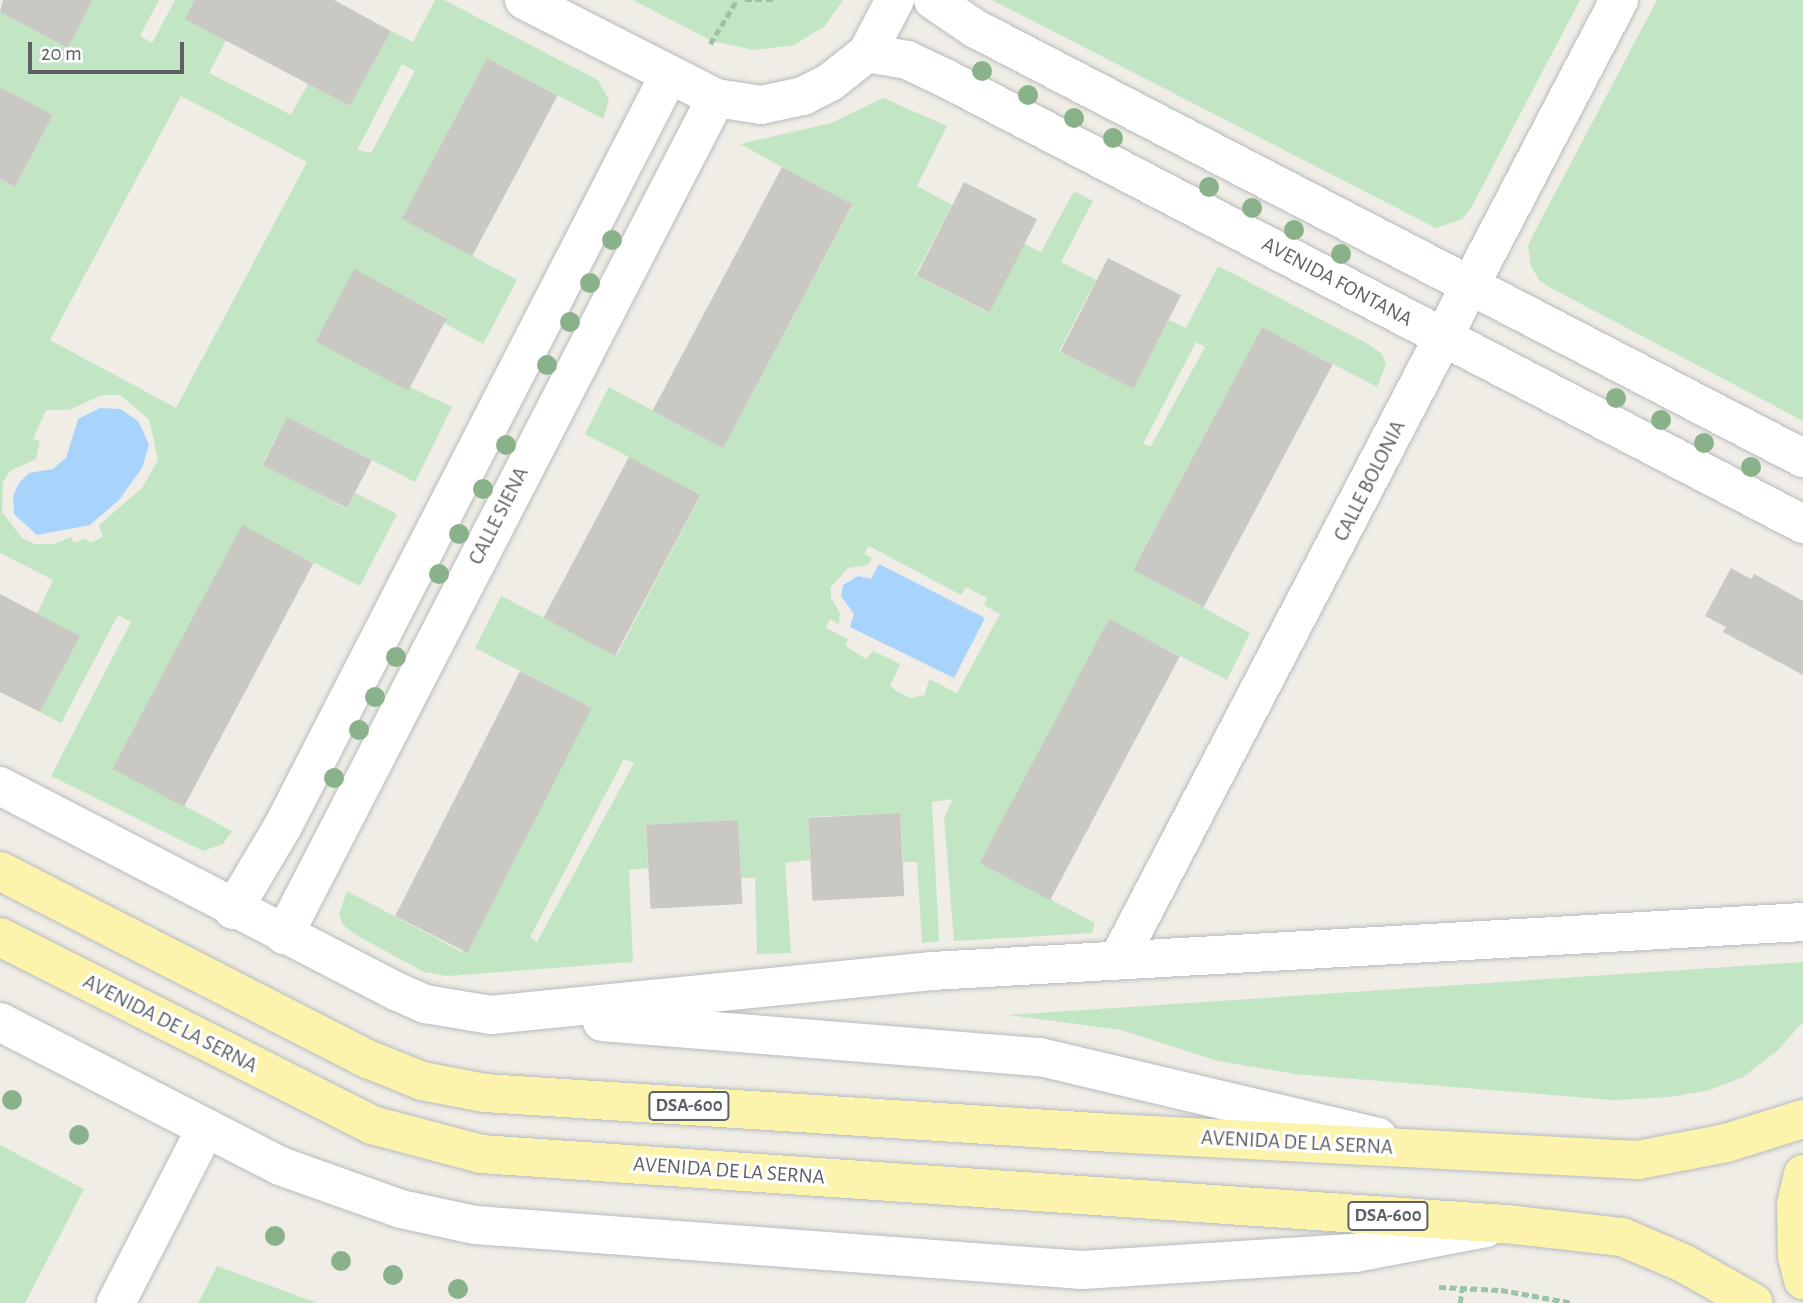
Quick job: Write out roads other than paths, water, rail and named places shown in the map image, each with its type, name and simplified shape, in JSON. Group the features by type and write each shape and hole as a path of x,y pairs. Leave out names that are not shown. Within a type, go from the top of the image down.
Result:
{"main road":[{"name":"AVENIDA DE LA SERNA","path":"0,871 370,1060 422,1081 499,1094 1638,1160 1726,1143 1803,1119"},
{"name":"AVENIDA DE LA SERNA","path":"0,937 372,1125 481,1154 1506,1224 1622,1237 1683,1263 1754,1303"},
{"path":"1803,1174 1796,1205 1797,1256 1803,1280"}],"street":[{"path":"524,0 716,97 761,105 803,96 829,83 867,52 895,0"},
{"path":"933,0 974,28 1471,283 1803,458"},
{"name":"CALLE BOLONIA","path":"1118,960 1619,0"},
{"name":"AVENIDA FONTANA","path":"867,52 907,60 947,79 1803,524"},
{"path":"233,910 282,826 669,75"},
{"name":"CALLE SIENA","path":"284,935 716,97"},
{"name":"AVENIDA DE LA SERNA","path":"0,786 233,910 425,1004 491,1015 1040,1057 1427,1149"},
{"name":"AVENIDA DE LA SERNA","path":"491,1015 932,971 1803,922"},
{"name":"AVENIDA DE LA SERNA","path":"0,1022 206,1128 321,1182 401,1209 475,1225 1081,1287 1355,1253 1506,1224"},
{"path":"116,1303 206,1128"}],"water":[{"path":"100,408 121,409 139,422 149,445 142,468 119,500 90,525 37,535 14,514 13,496 19,483 29,473 53,469 66,458 78,419"},
{"path":"879,564 985,618 954,678 850,627 854,614 841,596 843,585 858,576 871,579"}]}
